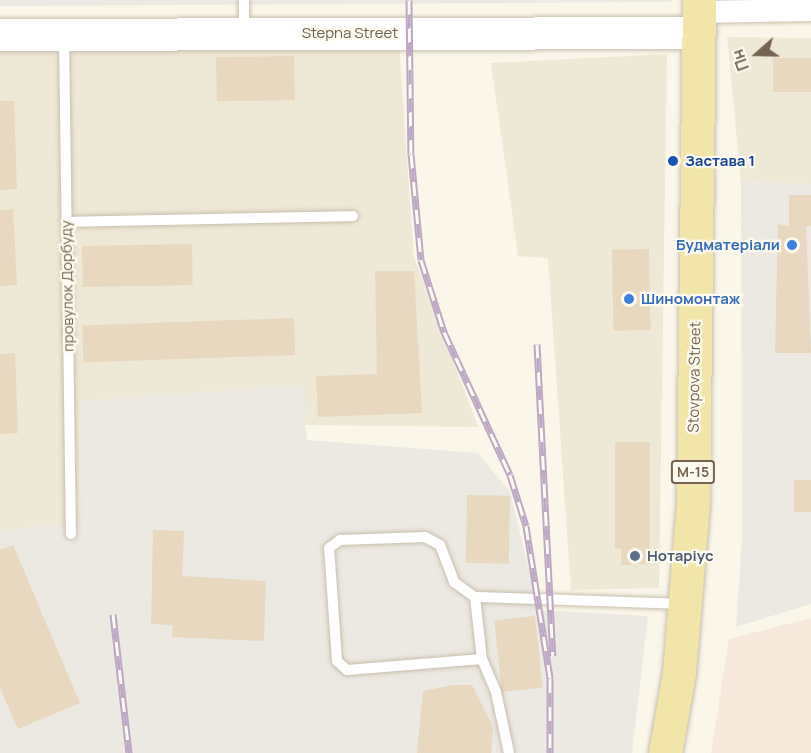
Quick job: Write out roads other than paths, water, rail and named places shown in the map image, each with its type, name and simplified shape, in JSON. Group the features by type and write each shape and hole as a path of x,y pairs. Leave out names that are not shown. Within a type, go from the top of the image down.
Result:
{"main road":[{"name":"Stepna Street","path":"0,35 64,38 244,34 699,15"},
{"name":"Stovpova Street","path":"665,753 686,604 693,503 699,15"}],"street":[{"name":"Stepna Street","path":"699,15 811,10"}],"lane":[{"path":"244,0 244,34"},
{"name":"провулок Дорбуду","path":"64,38 71,534"},
{"path":"66,222 353,216"},
{"path":"482,659 347,670 337,661 329,548 340,540 425,537 440,544 454,582 475,597 686,604"},
{"path":"475,597 482,659 496,692 509,753"}],"railway":[{"path":"409,0 411,154 421,260 444,332 510,475 526,526 550,678 550,753"},
{"path":"537,344 553,656"},
{"path":"113,614 129,753"}],"place":[{"name":"Застава 1","path":"673,161"},
{"name":"Будматеріали","path":"792,245"},
{"name":"Шиномонтаж","path":"629,299"},
{"name":"Нотаріус","path":"635,556"}]}
